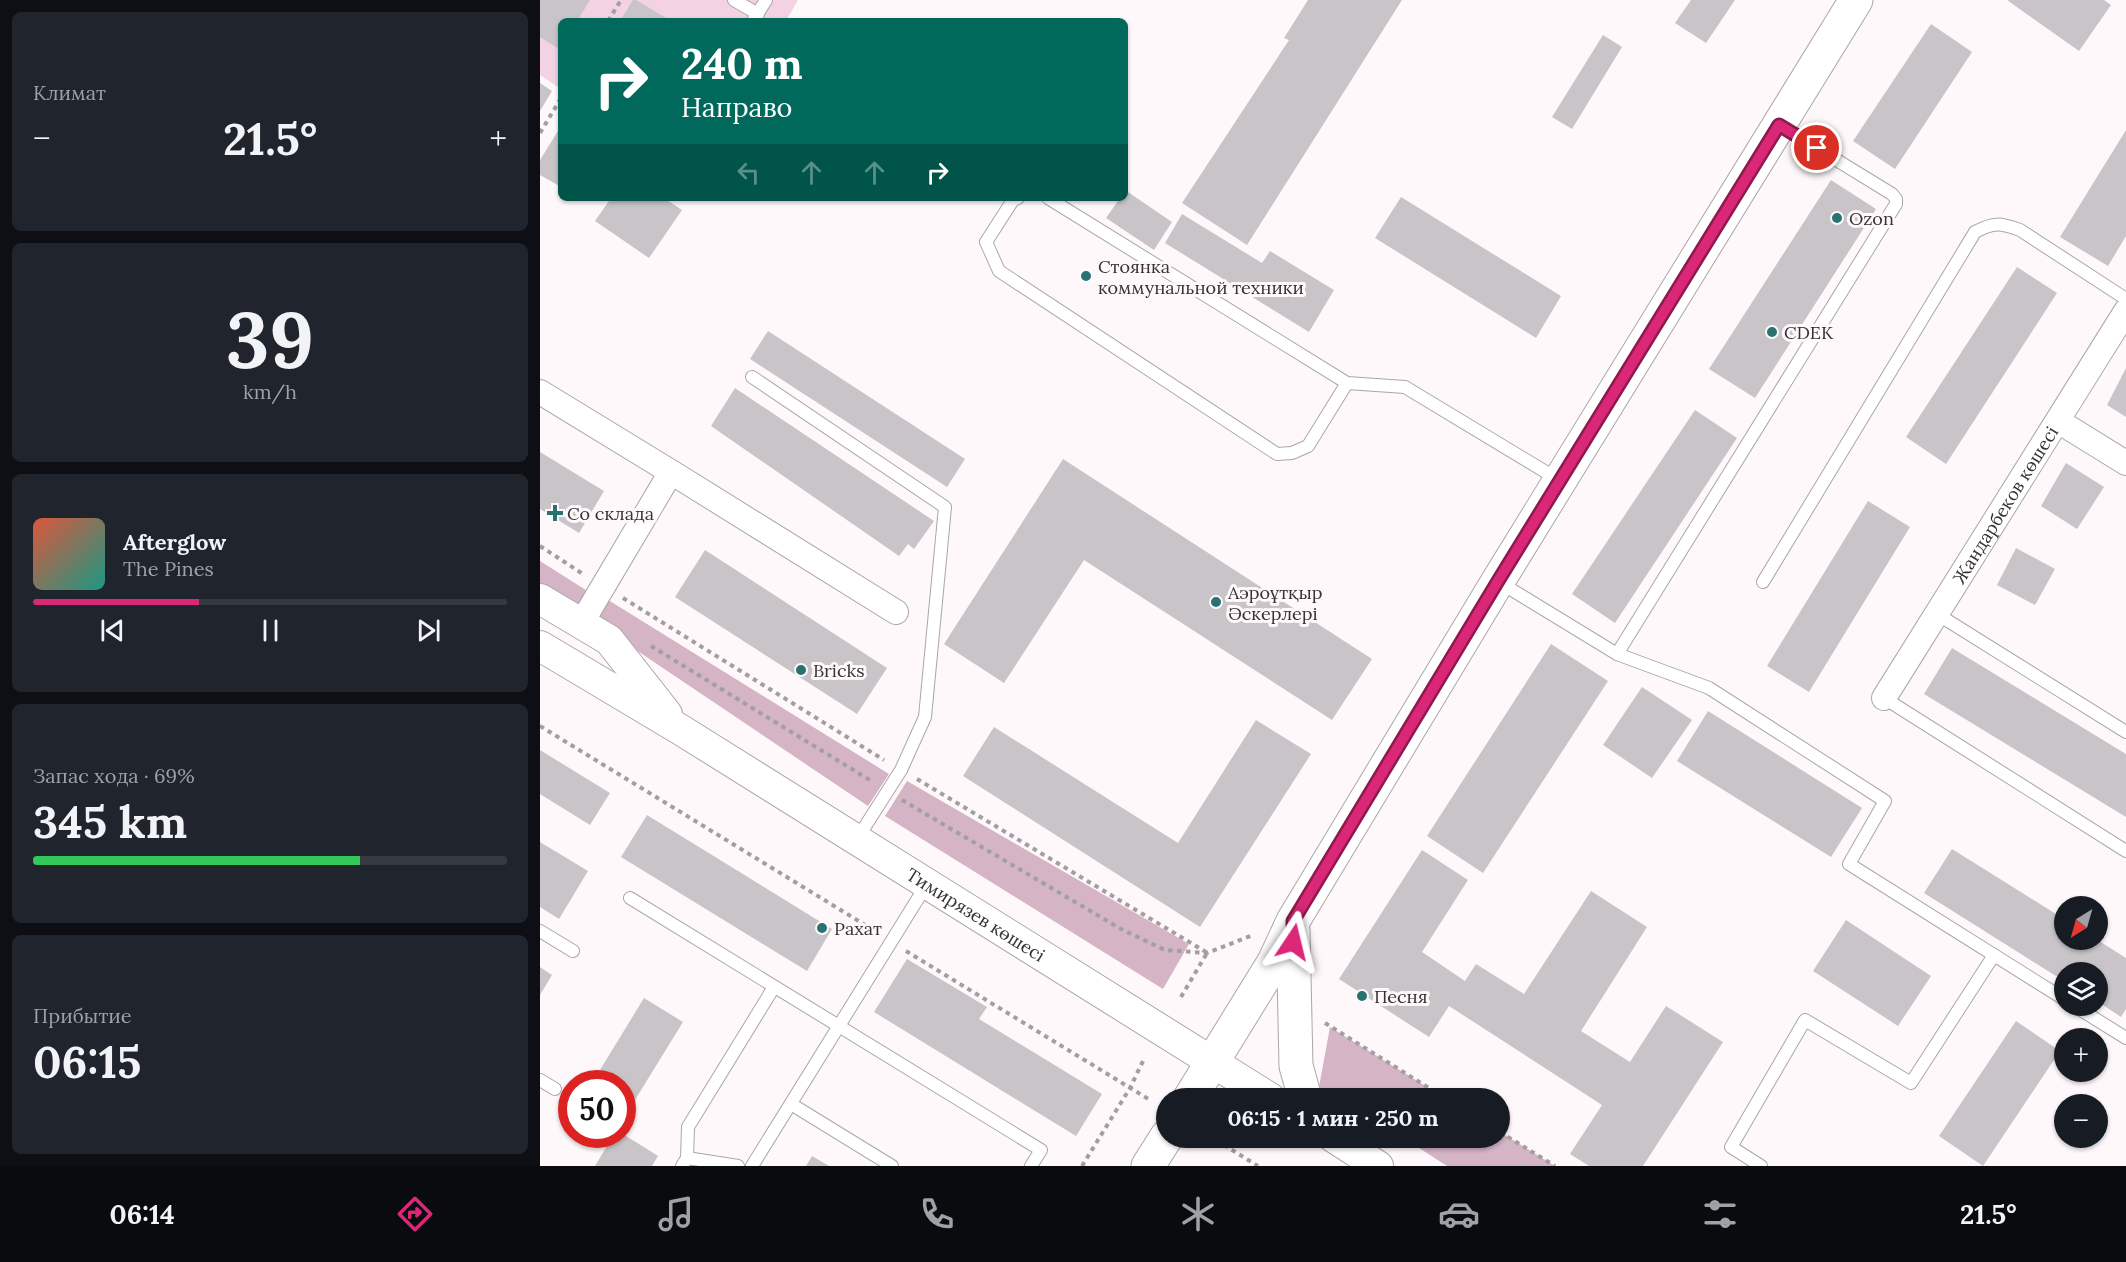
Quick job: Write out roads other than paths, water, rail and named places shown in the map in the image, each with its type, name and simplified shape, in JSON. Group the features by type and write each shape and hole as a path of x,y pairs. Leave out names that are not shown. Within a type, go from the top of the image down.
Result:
{"main road":[{"path":"1196,1088 1274,962 1293,921 1498,581 1856,0"},
{"path":"1293,921 1296,1066 1302,1088"},
{"path":"1148,1166 1159,1148"}],"street":[{"name":"Жандарбеков көшесі","path":"1884,698 2126,311"},
{"path":"540,392 896,612"},
{"path":"2058,421 2126,463"},
{"path":"585,617 671,472"},
{"name":"Тимирязев көшесі","path":"540,599 609,640 681,730"},
{"name":"Тимирязев көшесі","path":"540,646 681,730 1253,1088"},
{"path":"1350,1148 1378,1166"}],"lane":[{"path":"734,0 755,17 766,0"},
{"path":"1617,654 1896,204 1896,199 1892,194 1779,125"},
{"path":"1012,201 986,242 999,271 1277,454 1292,453 1308,446 1347,383"},
{"path":"1053,201 1347,383 1405,387 1560,480"},
{"path":"1763,582 1975,232 1990,224 2005,225 2020,230 2126,299"},
{"path":"752,377 945,507 925,717 901,770 856,840"},
{"path":"1498,581 1617,654 1709,688 1885,801 1849,864 2054,993"},
{"path":"1937,614 2126,732"},
{"path":"1884,698 2126,851"},
{"path":"752,1166 927,883"},
{"path":"630,898 1041,1150 1031,1166"},
{"path":"540,931 573,951"},
{"path":"1761,1166 1731,1147 1806,1020 1911,1083 1994,955"},
{"path":"738,1166 684,1162 688,1127 774,987"},
{"path":"2091,1016 2126,1038"},
{"path":"540,1080 555,1089"},
{"path":"791,1104 892,1166"}],"place":[{"name":"Ozon","path":"1837,218"},
{"name":"Стоянка коммунальной техники","path":"1086,276"},
{"name":"CDEK","path":"1772,332"},
{"name":"Со склада","path":"555,513"},
{"name":"Аэроұтқыр Әскерлері","path":"1216,602"},
{"name":"Bricks","path":"801,670"},
{"name":"Рахат","path":"822,928"},
{"name":"Песня","path":"1362,996"}]}
